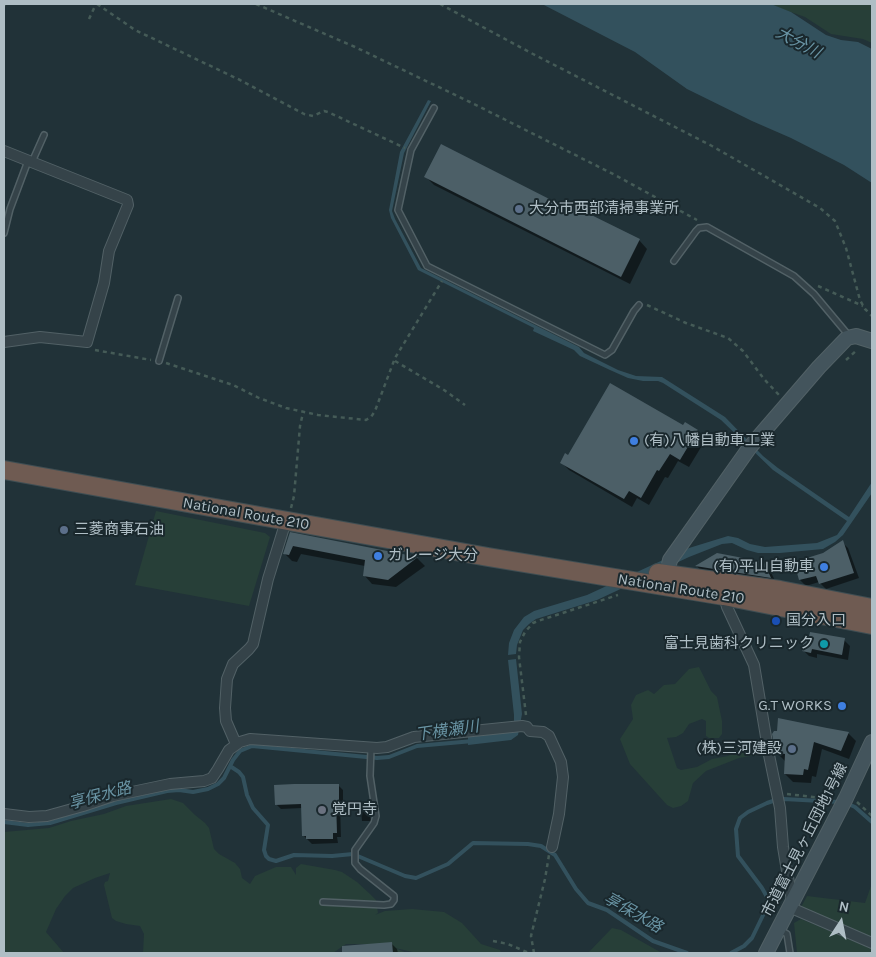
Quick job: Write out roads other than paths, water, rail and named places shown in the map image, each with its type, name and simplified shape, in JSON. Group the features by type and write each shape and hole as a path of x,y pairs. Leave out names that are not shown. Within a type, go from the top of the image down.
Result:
{"highway":[{"name":"National Route 210","path":"4,470 488,557 724,596 872,625"},
{"name":"National Route 210","path":"488,557 667,574 772,589 872,608"}],"street":[{"path":"4,152 128,202 128,207 109,251 103,289 87,342 40,337 4,342"},
{"path":"667,574 670,560 750,447 837,346 850,337 860,336 872,341"},
{"path":"236,744 226,721 227,679 233,664 249,650 252,644 268,579 286,521"},
{"path":"724,596 727,607 754,665 780,798 783,847 791,904 872,942"},
{"path":"4,814 29,817 48,816 112,796 170,784 204,781 212,778 226,753 236,744 246,740 259,738 371,748 387,747 414,737 524,726 530,731 543,732 549,736 561,762 562,777 559,814 552,847"},
{"name":"市道富士見ヶ丘団地1号線","path":"766,953 846,798 872,742"}],"lane":[{"path":"434,108 411,150 398,212 424,264 605,354 612,350 634,311 639,306"},
{"path":"4,233 10,209 44,135"},
{"path":"674,261 696,231 707,227 794,276 814,294 850,337"},
{"path":"159,361 178,298"},
{"path":"323,902 384,905 391,904 394,900 394,896 355,863 355,850 374,823 376,816 370,776 371,748"},
{"path":"778,929 787,934 790,953"}],"water":[{"name":"大分川","path":"542,4 771,4 791,12 826,35 841,40 858,42 872,49 872,183 844,165 791,138 687,89 635,52"},
{"path":"428,100 431,101 404,153 392,211 421,268 579,347 584,353 618,370 636,376 662,377 725,417 763,456 849,517 872,482 872,493 843,535 823,549 780,553 758,553 732,543 722,544 689,557 597,600 536,619 523,630 517,645 516,654 508,655 509,643 514,630 524,617 534,611 587,595 689,548 728,536 765,547 817,543 837,535 847,521 773,470 721,420 663,383 628,378 610,370 580,356 574,350 533,331 534,328 418,270 391,218 389,210 400,152"},
{"path":"516,659 522,714 518,735 511,740 468,745 468,737 508,732 514,722 508,660"}],"waterway":[{"name":"下横瀬川","path":"4,822 28,825 50,823 116,803 167,791 193,792 208,789 218,784 224,778 240,751 252,746 377,758 389,757 417,746 473,741"},
{"name":"享保水路","path":"230,766 243,777 247,795 253,808 268,825 264,850 269,859 276,861 294,855 332,856 353,854 405,876 416,878 448,864 473,843 541,846 555,855 576,889 588,903 607,910 653,941 687,953"},
{"name":"享保水路","path":"731,953 744,946 752,938 767,907 767,897 762,888 738,856 736,829 740,818 748,812 776,800 839,802"},
{"name":"享保水路","path":"846,803 855,807 872,822"}],"place":[{"name":"大分市西部清掃事業所","path":"519,209"},
{"name":"(有)八幡自動車工業","path":"634,441"},
{"name":"三菱商事石油","path":"64,530"},
{"name":"ガレージ大分","path":"378,556"},
{"name":"(有)平山自動車","path":"824,567"},
{"name":"国分入口","path":"776,621"},
{"name":"富士見歯科クリニック","path":"824,644"},
{"name":"G.T WORKS","path":"842,706"},
{"name":"(株)三河建設","path":"792,749"},
{"name":"覚円寺","path":"322,810"}]}
